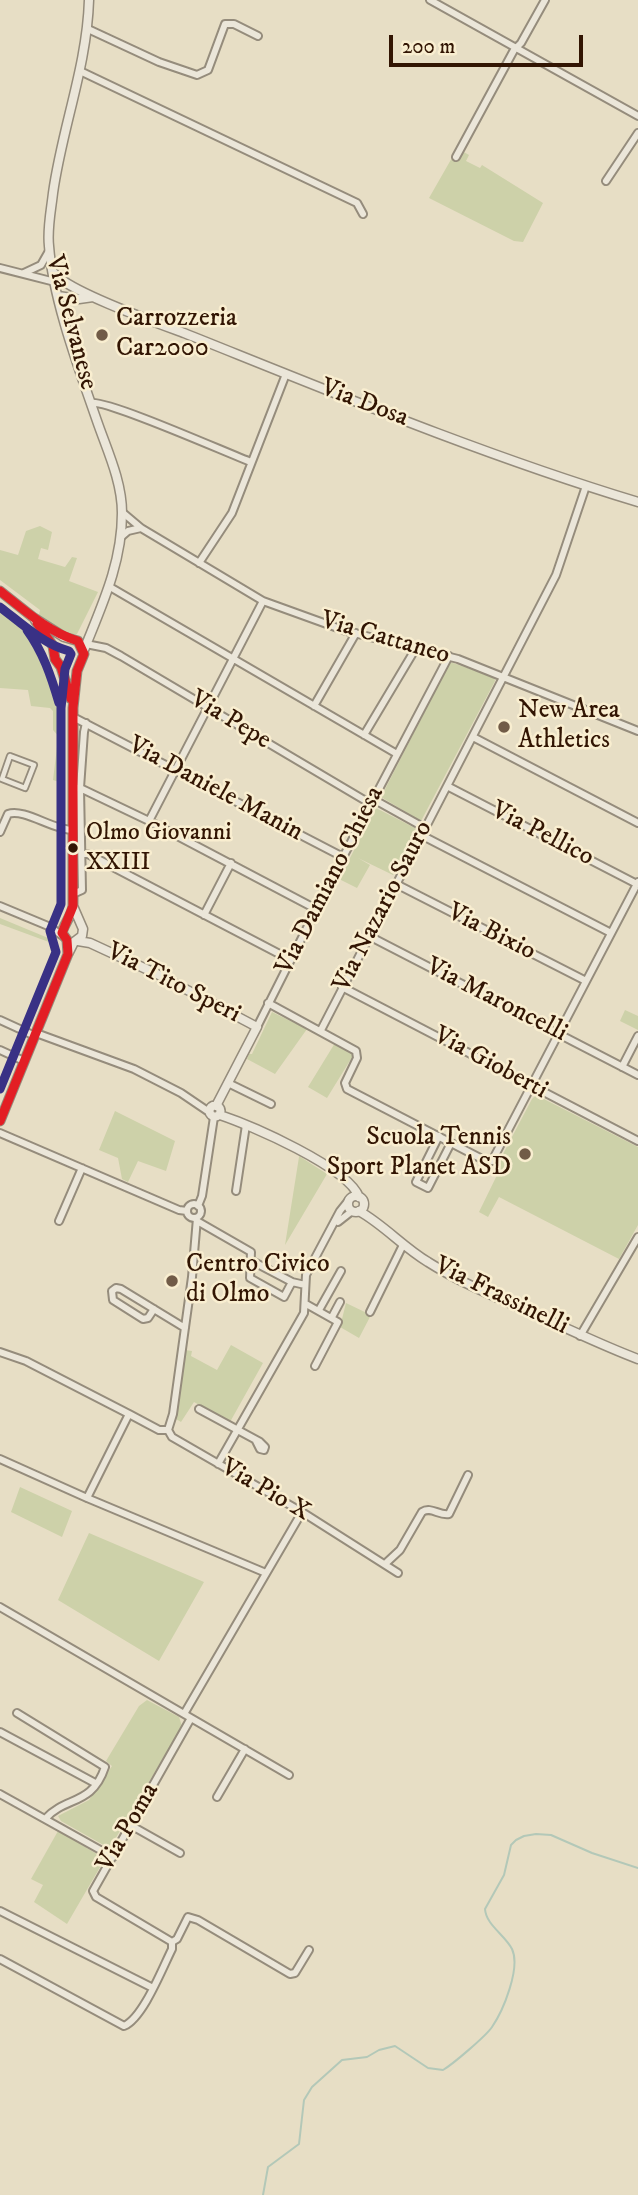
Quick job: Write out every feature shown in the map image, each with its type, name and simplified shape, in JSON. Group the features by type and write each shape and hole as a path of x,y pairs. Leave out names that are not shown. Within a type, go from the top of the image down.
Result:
{"street":[{"name":"Via Selvanese","path":"85,647 110,587 121,537 122,512 118,482 90,403 58,296 51,268 49,226 55,180 88,29 89,0"},
{"path":"430,0 638,116"},
{"path":"456,157 545,0"},
{"path":"88,29 159,62 197,75 208,70 225,24 234,24 258,36"},
{"path":"80,71 357,203 363,214"},
{"path":"606,181 638,133"},
{"path":"22,273 41,265 49,250"},
{"path":"0,268 55,282"},
{"name":"Via Dosa","path":"51,268 61,280 94,297 286,374 505,459 638,502"},
{"path":"58,296 71,288 79,288"},
{"path":"58,296 79,299 94,297"},
{"path":"64,316 68,307 79,299"},
{"path":"199,564 232,513 286,374"},
{"path":"90,403 95,401 123,411 251,462"},
{"name":"Via Nazario Sauro","path":"321,1030 556,575 586,486"},
{"name":"Via Cattaneo","path":"122,512 141,528 262,601 356,633 449,656 638,731"},
{"name":"Via Cattaneo","path":"122,522 141,528"},
{"path":"121,537 128,531 141,528"},
{"path":"110,587 397,754"},
{"path":"0,591 34,618 85,647 84,659 75,679 73,713"},
{"name":"Via Selvanese","path":"70,639 83,634 104,601"},
{"path":"149,821 262,601"},
{"path":"34,618 55,650"},
{"path":"314,706 356,633"},
{"path":"70,639 59,642 55,659 61,667 73,713"},
{"name":"Via Pepe","path":"85,647 106,648 207,708 425,828"},
{"path":"364,735 416,648"},
{"name":"Via Damiano Chiesa","path":"167,1430 173,1415 197,1219 202,1211 198,1206 218,1113 228,1083 449,656"},
{"path":"61,667 70,669 79,666"},
{"name":"Via Daniele Manin","path":"73,713 86,723 343,857"},
{"name":"Via Tito Speri","path":"73,713 77,788 73,830 74,924 90,943"},
{"path":"73,894 82,890 77,788 86,723"},
{"path":"473,737 638,823"},
{"path":"10,756 34,765 25,788 2,779 10,756"},
{"name":"Via Pellico","path":"447,786 638,883"},
{"path":"77,788 149,821 316,909"},
{"path":"0,832 8,814 16,812 60,829 73,830"},
{"path":"422,835 611,933"},
{"path":"82,854 88,854 290,960"},
{"path":"204,915 231,863"},
{"path":"268,1003 321,1030 358,1053 345,1083 347,1089 482,1159 492,1161 638,883"},
{"name":"Via Bixio","path":"396,884 586,982"},
{"path":"0,906 48,926 71,940"},
{"path":"48,926 74,924"},
{"path":"71,940 82,936 74,924"},
{"path":"71,940 62,930 74,924"},
{"name":"Via Maroncelli","path":"369,936 638,1075"},
{"path":"0,1121 2,1110 68,954 71,940"},
{"name":"Via Tito Speri","path":"71,940 90,943 157,974 257,1027"},
{"name":"Via Gioberti","path":"342,987 638,1141"},
{"name":"Via Frassinelli","path":"0,1020 134,1069 218,1113 276,1137 354,1187 355,1204 403,1245 429,1263 484,1292 638,1359"},
{"path":"622,1067 638,1036"},
{"path":"0,1050 24,1061"},
{"path":"228,1083 271,1104"},
{"path":"236,1191 246,1125"},
{"path":"0,1133 179,1210 187,1211"},
{"path":"439,1136 416,1182 428,1188 452,1143"},
{"path":"59,1221 82,1168"},
{"path":"218,1464 303,1313 306,1304 306,1275 340,1211 355,1204"},
{"path":"187,1211 191,1205 198,1206"},
{"path":"187,1211 189,1216 251,1252 250,1278 284,1297 292,1282"},
{"path":"580,1336 638,1237"},
{"path":"370,1312 403,1245"},
{"path":"252,1261 292,1282 305,1285"},
{"path":"319,1310 341,1271"},
{"path":"154,1308 148,1318 143,1319 113,1300 112,1291 121,1289 154,1308 185,1328"},
{"path":"332,1317 340,1302"},
{"path":"306,1304 338,1323 314,1366"},
{"path":"0,1352 26,1361 130,1415 87,1498"},
{"path":"199,1409 256,1441"},
{"name":"Via Pio X","path":"130,1415 159,1430 167,1430 172,1437 302,1512 398,1573"},
{"path":"0,1459 266,1573"},
{"path":"385,1564 400,1550 422,1512 430,1510 449,1514 468,1475"},
{"name":"Via Poma","path":"172,1942 94,1894 95,1887 132,1826 188,1716 302,1512"},
{"path":"0,1607 289,1775"},
{"path":"17,1713 103,1764 105,1769 85,1798 51,1813 46,1818"},
{"path":"0,1732 95,1783"},
{"path":"216,1797 245,1749"},
{"path":"0,1794 113,1857"},
{"path":"132,1826 180,1853"},
{"path":"0,1911 153,1988"},
{"path":"0,1959 126,2026 134,2020 153,1988 172,1949 172,1942 190,1917 290,1974 295,1973 309,1950"}],"green space":[{"path":"462,151 469,155 466,161 480,168 482,165 543,203 523,242 514,241 429,198 453,156 458,158"},
{"path":"40,526 52,532 48,550 41,548 38,559 65,567 72,557 77,558 69,581 98,592 77,634 67,634 52,626 39,615 40,610 0,580 0,550 18,555 26,531"},
{"path":"0,603 21,622 37,642 56,684 64,731 65,784 53,780 60,738 53,730 53,711 50,708 31,706 28,690 0,688"},
{"path":"450,662 494,677 495,681 421,821 381,797"},
{"path":"376,808 417,829 393,875 358,858 370,865 357,888 339,879"},
{"path":"0,918 53,940 57,945 0,924"},
{"path":"625,1010 638,1016 638,1030 620,1021"},
{"path":"272,1012 307,1029 275,1074 247,1059"},
{"path":"335,1043 354,1054 327,1098 308,1087"},
{"path":"536,1095 638,1147 638,1225 619,1259 499,1197 488,1217 479,1212 498,1173 494,1171"},
{"path":"115,1111 175,1141 166,1171 138,1161 128,1182 122,1179 118,1158 99,1150"},
{"path":"299,1157 327,1174 285,1245"},
{"path":"346,1303 371,1315 359,1338 340,1327"},
{"path":"231,1345 263,1363 230,1422 194,1402 181,1422 176,1419 185,1350 192,1351 191,1356 217,1370"},
{"path":"20,1487 72,1511 62,1537 11,1512"},
{"path":"89,1533 204,1582 159,1661 58,1600"},
{"path":"147,1700 179,1717 182,1726 111,1846 107,1847 61,1821 58,1816 89,1800 112,1766 106,1761 139,1706"},
{"path":"58,1831 102,1857 103,1862 67,1924 34,1902 43,1885 31,1879"}],"waterway":[{"path":"263,2195 268,2167 299,2144 304,2100 312,2087 342,2060 367,2057 379,2050 395,2046 428,2068 443,2070 469,2050 492,2027 510,1989 514,1957 509,1944 492,1925 485,1909 504,1875 511,1845 516,1840 536,1834 551,1835 592,1853 638,1868"}],"transit line":[{"path":"0,591 46,626 78,641 84,654 77,671 73,708 73,906 62,933 67,940 68,954 0,1121"},
{"path":"0,607 41,638 71,654 65,669 61,708 61,904 50,931 56,952 0,1089"},
{"path":"37,623 53,646 55,659 61,667 71,699"},
{"path":"27,630 46,665 59,703"}],"place":[{"name":"Carrozzeria Car2000","path":"102,335"},
{"name":"New Area Athletics","path":"504,727"},
{"name":"Olmo Giovanni XXIII","path":"73,848"},
{"name":"Scuola Tennis Sport Planet ASD","path":"525,1154"},
{"name":"Centro Civico di Olmo","path":"172,1281"}]}
